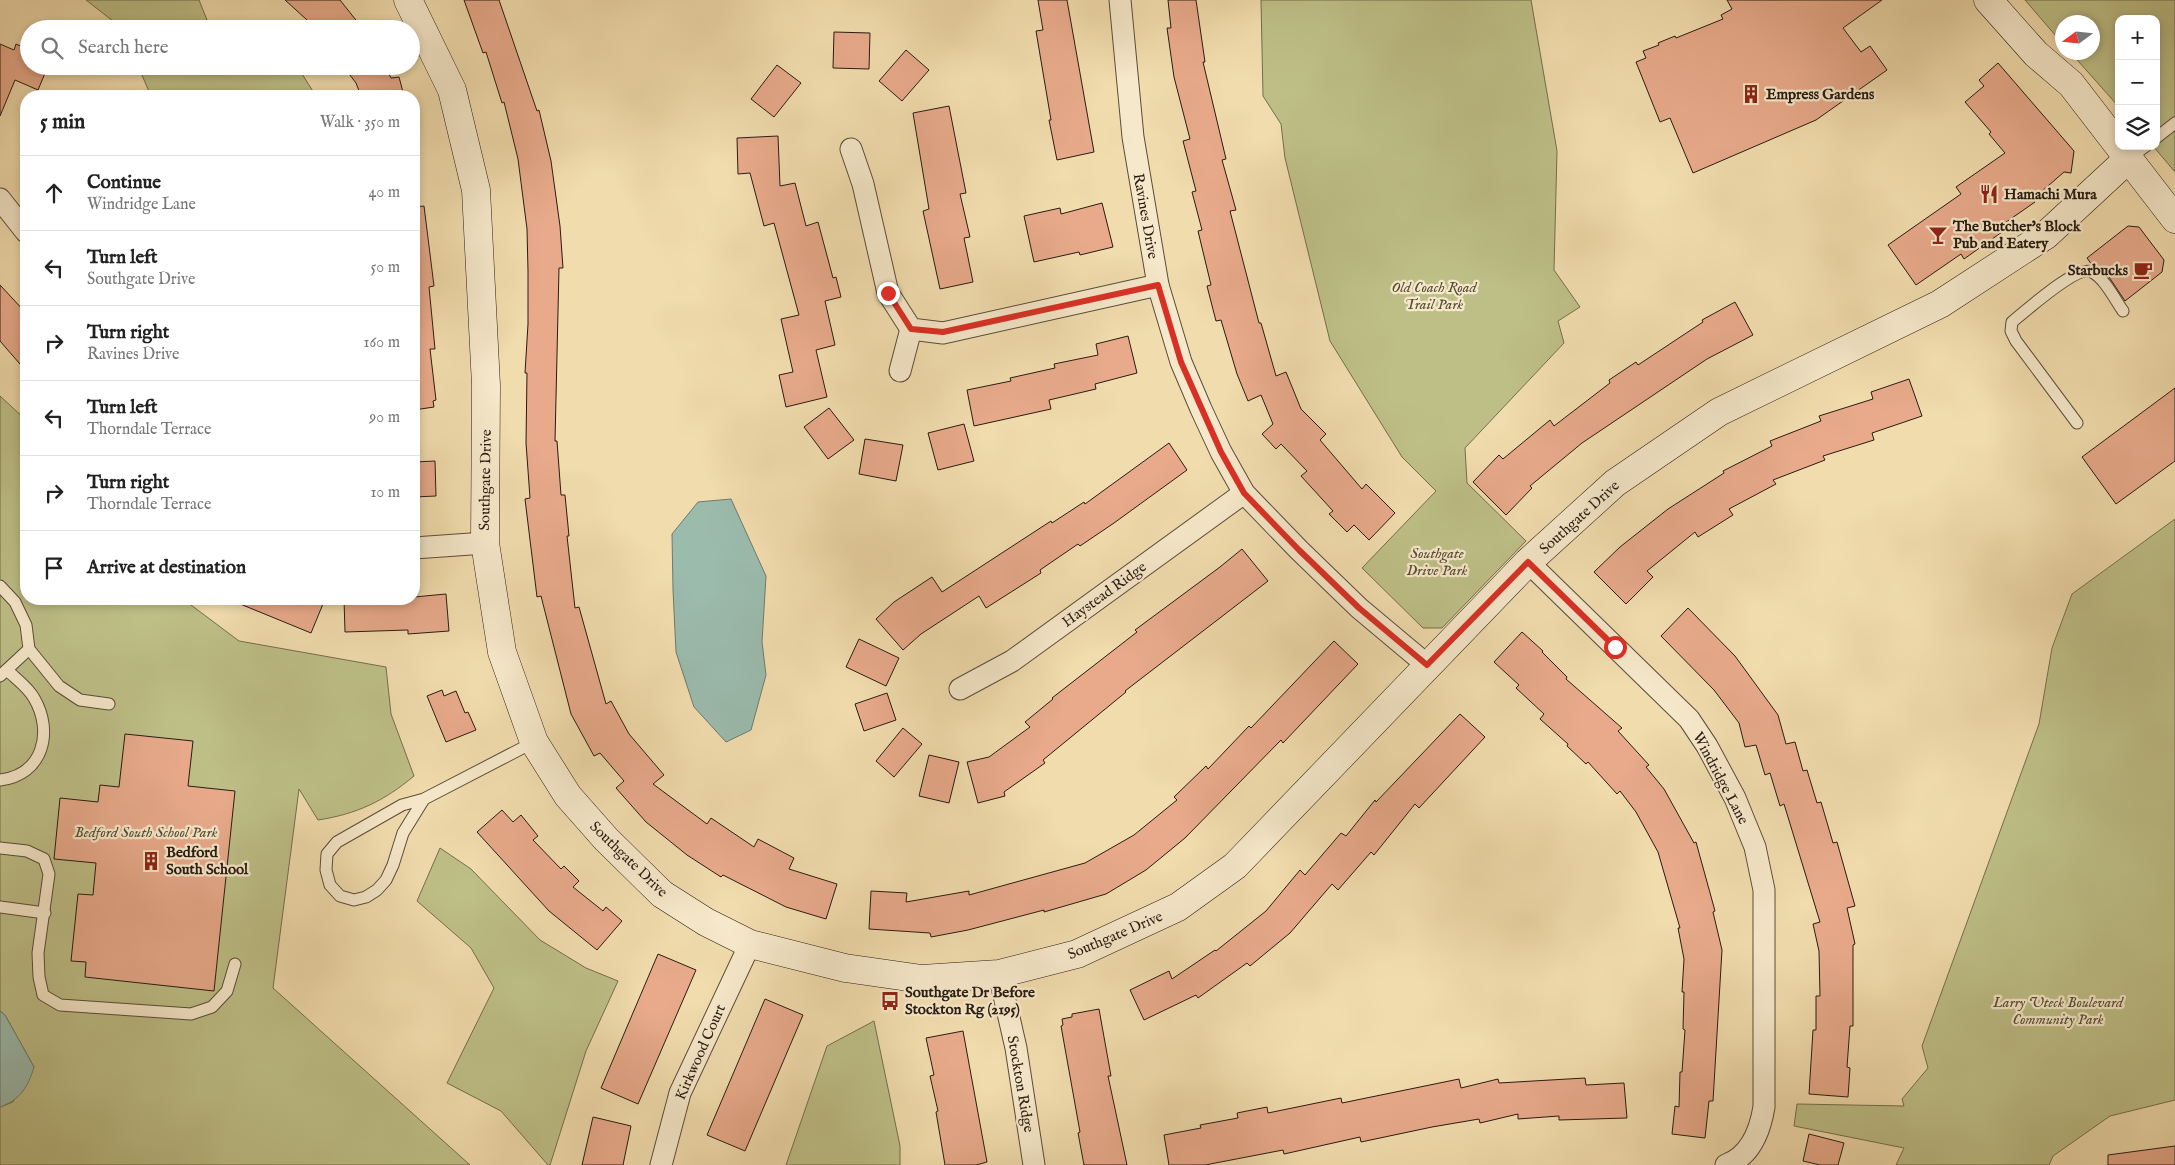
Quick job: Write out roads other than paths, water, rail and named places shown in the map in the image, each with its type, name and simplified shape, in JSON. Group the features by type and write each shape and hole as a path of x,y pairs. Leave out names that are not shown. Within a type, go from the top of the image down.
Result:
{"street":[{"name":"Southgate Drive","path":"408,0 418,20"},
{"name":"Ravines Drive","path":"1120,0 1133,137 1158,285 1181,362 1221,452 1244,493 1299,550 1359,608 1427,665"},
{"path":"1988,0 2036,54 2071,84 2137,153 2175,219"},
{"name":"Southgate Drive","path":"420,25 452,90 476,190 486,384 485,543 502,652 534,742 568,796 606,838 662,894 706,922 750,944 845,968 922,978 999,974 1077,954 1178,908 1235,866 1528,562 1615,484 1719,412 1940,304 2046,236 2137,153"},
{"path":"851,149 863,184 888,293 911,329 900,371"},
{"path":"0,200 20,225"},
{"path":"911,329 943,332 1158,285"},
{"name":"Haystead Ridge","path":"960,689 1012,661 1244,493"},
{"path":"420,548 485,543"},
{"name":"Windridge Lane","path":"1528,562 1689,719 1707,746 1735,798 1755,847 1764,890 1764,1107 1760,1128 1751,1146 1726,1165"},
{"name":"Kirkwood Court","path":"661,1165 680,1092 750,944"},
{"name":"Stockton Ridge","path":"999,974 1016,1048 1034,1165"}],"lane":[{"path":"2160,135 2175,123"},
{"path":"2077,424 2016,341 2011,331 2012,322 2056,287 2082,270 2090,271 2100,278 2123,310"},
{"path":"0,586 15,602 26,625 28,649 59,686 80,700 109,704"},
{"path":"0,780 29,770 41,751 44,734 41,713 33,696 3,673 28,649"},
{"path":"424,799 403,833 386,880 377,890 366,897 354,900 340,896 330,886 326,870 328,854 337,842 402,805 424,799 534,742"},
{"path":"0,848 27,851 44,859 49,874 38,953 38,978 43,995 60,1005 191,1014 212,1007 227,991 235,964"},
{"path":"0,907 44,912"}],"place":[{"name":"Empress Gardens","path":"1751,94"},
{"name":"Hamachi Mura","path":"1989,194"},
{"name":"The Butcher's Block Pub and Eatery","path":"1938,235"},
{"name":"Starbucks","path":"2143,270"},
{"name":"Bedford South School","path":"151,861"},
{"name":"Southgate Dr Before Stockton Rg (2195)","path":"890,1001"}],"park label":[{"name":"Old Coach Road Trail Park","path":"1434,296"},
{"name":"Southgate Drive Park","path":"1437,562"},
{"name":"Bedford South School Park","path":"146,832"},
{"name":"Larry Uteck Boulevard Community Park","path":"2058,1010"}]}
